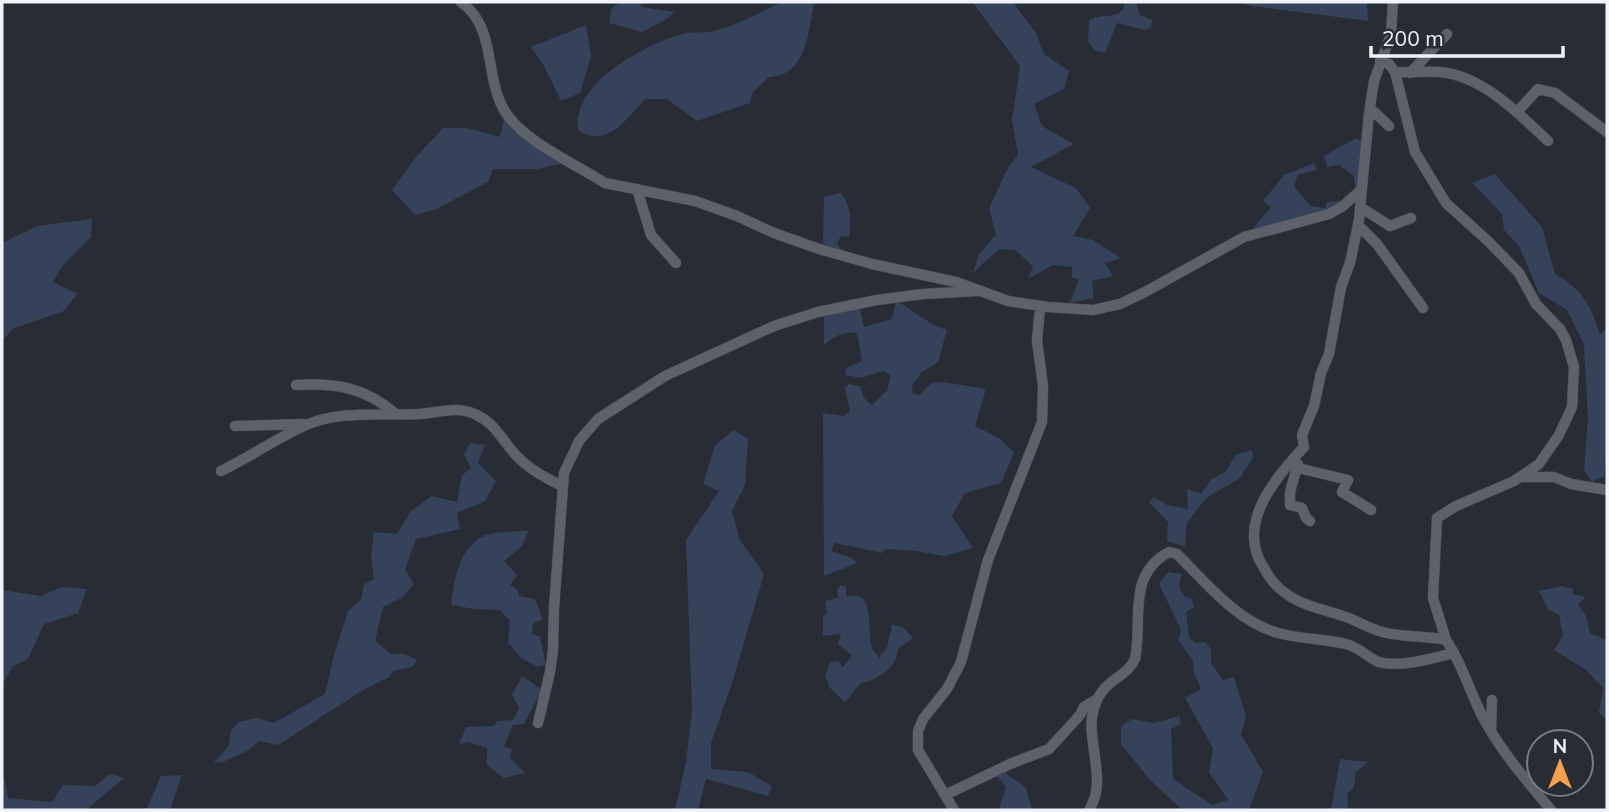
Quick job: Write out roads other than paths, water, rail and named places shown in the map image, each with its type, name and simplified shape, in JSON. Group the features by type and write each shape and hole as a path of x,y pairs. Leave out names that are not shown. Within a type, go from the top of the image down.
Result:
{"street":[{"path":"461,2 470,8 480,21 502,108 529,136 594,177 605,183 695,201 774,233 853,259 957,282 1008,301 1093,310 1120,304 1244,237 1329,214 1361,190"},
{"path":"1393,2 1391,34 1380,61 1370,108 1360,207 1350,264 1341,288 1329,355 1302,435 1304,447 1276,480 1255,522 1254,548 1269,577 1284,593 1299,601 1395,635 1446,640"},
{"path":"1410,73 1447,34"},
{"path":"1380,61 1389,64 1395,72 1413,147 1446,203 1519,273 1536,304 1560,329 1573,359 1574,400 1559,435 1539,464 1521,477 1456,506 1437,518 1433,598 1446,640 1491,731 1525,778"},
{"path":"1395,72 1438,72 1459,76 1517,112 1548,141"},
{"path":"1517,112 1538,89 1555,93 1607,132"},
{"path":"1370,108 1389,126"},
{"path":"637,189 651,235 676,263"},
{"path":"1360,207 1390,226 1411,218"},
{"path":"1357,225 1377,244 1423,309"},
{"path":"538,723 552,661 562,486 566,464 587,429 665,376 774,326 818,312 898,297 981,291"},
{"path":"954,810 918,750 918,730 923,719 947,689 961,662 988,560 1042,422 1043,386 1037,341 1040,306"},
{"path":"296,385 328,384 350,388 378,399 397,415"},
{"path":"235,426 308,424 362,414 426,414 456,410 475,414 497,428 512,451 528,466 562,486"},
{"path":"221,471 308,424"},
{"path":"1298,452 1298,468 1290,492 1290,505 1302,508 1310,521"},
{"path":"1298,468 1348,480 1342,492 1371,510"},
{"path":"1521,477 1554,477 1571,484 1607,490"},
{"path":"1089,810 1097,788 1092,719 1097,699 1107,684 1128,669 1135,659 1136,609 1140,585 1152,565 1169,552 1177,554 1228,605 1269,631 1344,643 1384,663 1424,660 1454,653"},
{"path":"945,795 1049,749 1088,704 1097,699"},
{"path":"1491,731 1492,700"}]}
